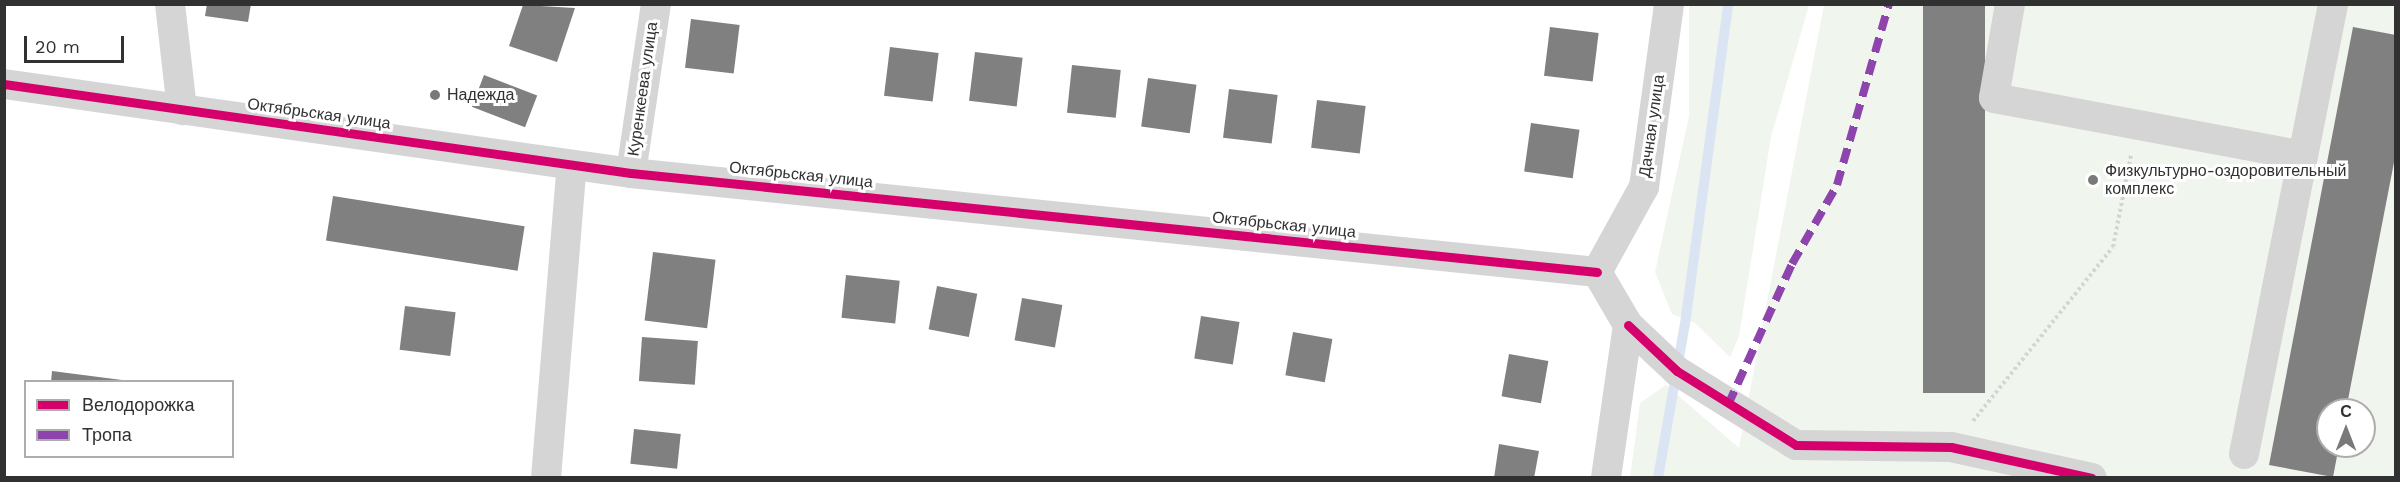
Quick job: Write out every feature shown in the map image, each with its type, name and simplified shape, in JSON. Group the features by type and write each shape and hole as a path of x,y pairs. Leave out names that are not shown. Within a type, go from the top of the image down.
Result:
{"street":[{"path":"170,4 182,110"},
{"name":"Куренкеева улица","path":"631,174 656,4"},
{"name":"Дачная улица","path":"1597,272 1644,187 1669,4"},
{"path":"2010,4 1994,98 2303,156"},
{"path":"2244,454 2333,4"},
{"name":"Октябрьская улица","path":"4,84 631,174 1597,272"},
{"path":"546,477 572,165"},
{"path":"1597,272 1628,325 1677,371 1796,445 1951,447 2092,477"},
{"path":"1606,477 1628,325"}],"path":[{"path":"1951,447 2113,247 2136,125"}],"shaded area":[{"path":"1689,5 1809,5 1771,137 1739,336 1730,357 1695,323 1672,314 1655,272 1689,116"},
{"name":"Физкультурно-оздоровительный комплекс","path":"1824,5 2395,5 2395,477 1630,478 1640,403 1666,385 1739,448"}],"building":[{"path":"207,4 251,4 248,22 205,16"},
{"path":"1923,4 1985,4 1985,393 1923,393"},
{"path":"523,5 575,8 557,62 509,46"},
{"path":"691,19 740,25 734,74 685,68"},
{"path":"1550,27 1599,33 1593,82 1544,76"},
{"path":"2353,27 2396,35 2396,152 2348,398 2316,398 2316,458 2337,458 2333,477 2269,465"},
{"path":"890,47 939,53 933,102 884,96"},
{"path":"975,52 1023,58 1017,106 969,101"},
{"path":"1072,65 1121,70 1116,118 1067,113"},
{"path":"484,75 537,95 525,127 472,107"},
{"path":"1148,78 1197,85 1190,133 1141,127"},
{"path":"1229,89 1278,95 1272,144 1223,138"},
{"path":"1317,100 1366,106 1360,154 1311,148"},
{"path":"1531,123 1580,130 1573,178 1524,172"},
{"path":"333,196 525,226 518,271 326,240"},
{"path":"653,252 716,260 707,328 645,320"},
{"path":"846,275 900,281 895,323 842,318"},
{"path":"937,286 977,294 969,337 929,329"},
{"path":"1022,298 1062,305 1055,347 1015,340"},
{"path":"405,306 456,312 450,356 400,350"},
{"path":"1201,316 1240,322 1233,365 1194,358"},
{"path":"1293,332 1332,339 1325,382 1285,375"},
{"path":"642,337 698,341 695,385 639,381"},
{"path":"1509,354 1548,361 1541,403 1502,396"},
{"path":"52,371 122,380 51,380"},
{"path":"634,429 681,434 677,469 630,464"},
{"path":"1499,444 1539,451 1534,478 1494,478"}],"waterway":[{"path":"1658,478 1685,324 1728,4"}],"marked path":[{"path":"1728,405 1792,264 1837,185 1889,4"}],"cycle path":[{"path":"4,84 631,173 1597,272"},
{"path":"1628,325 1677,371 1796,445 1951,447 2092,478"}],"place":[{"name":"Надежда","path":"435,95"},
{"name":"Физкультурно-оздоровительный комплекс","path":"2093,180"}]}
